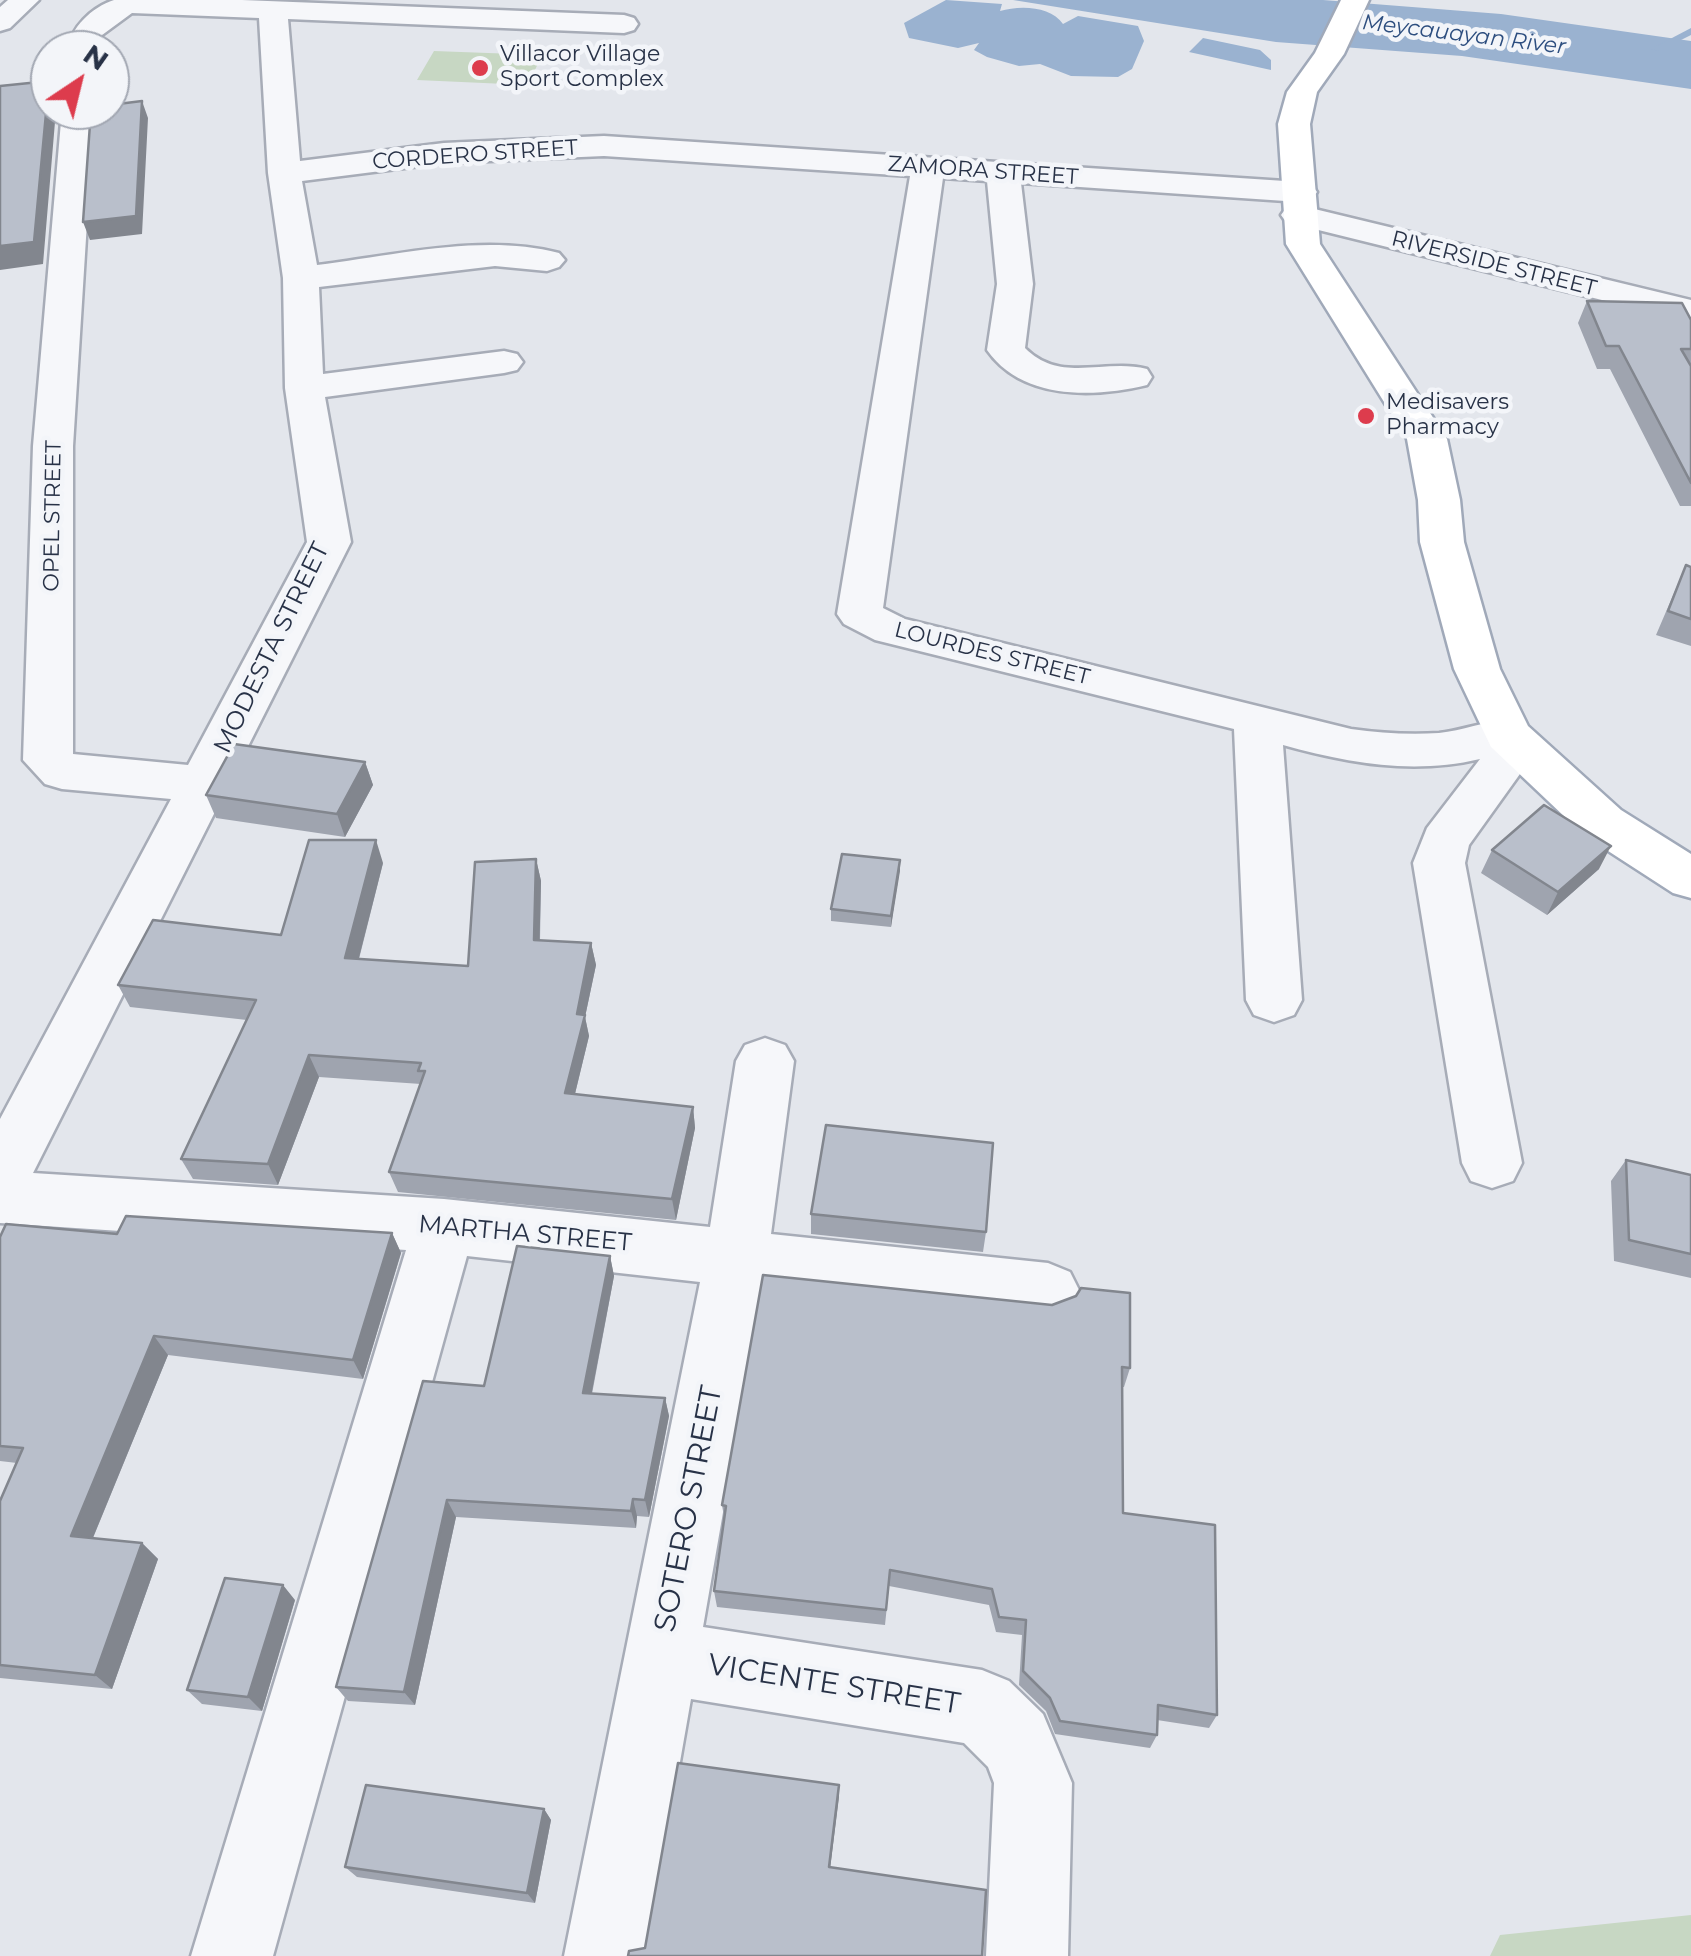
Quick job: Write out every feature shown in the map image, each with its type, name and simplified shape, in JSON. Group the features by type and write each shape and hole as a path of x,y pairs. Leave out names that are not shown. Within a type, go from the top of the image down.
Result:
{"main road":[{"path":"1355,0 1328,54 1302,92 1294,124 1303,244 1427,439 1439,500 1442,542 1477,668 1512,741 1604,823 1691,879"}],"street":[{"path":"0,22 25,0"},
{"path":"91,30 121,6 624,24"},
{"name":"MODESTA STREET","path":"0,1177 329,542 304,388 301,278 284,173 274,10"},
{"name":"OPEL STREET","path":"77,130 53,446 48,760 62,772 205,784"},
{"name":"CORDERO STREET","path":"284,173 444,153 604,146 666,150"},
{"name":"ZAMORA STREET","path":"666,150 1002,172 1299,203"},
{"name":"LOURDES STREET","path":"928,168 860,614 891,630 1368,750 1429,753 1512,741"},
{"path":"1002,172 1016,284 1006,350 1016,362 1052,378 1097,383 1133,378"},
{"name":"RIVERSIDE STREET","path":"1299,203 1691,310"},
{"path":"301,278 495,255 547,260"},
{"path":"304,388 504,362"},
{"path":"1256,719 1274,1000"},
{"path":"1492,1163 1438,864 1446,841 1512,741"},
{"name":"SOTERO STREET","path":"605,1956 737,1255 765,1061"},
{"name":"MARTHA STREET","path":"0,1198 444,1226 1048,1292"},
{"path":"232,1956 444,1226"},
{"name":"VICENTE STREET","path":"661,1657 982,1708 1016,1741 1034,1783 1027,1956"}],"green space":[{"name":"Villacor Village Sport Complex","path":"434,51 542,55 528,85 417,80"},
{"path":"1691,1915 1691,1956 1490,1956 1500,1935"}],"water":[{"path":"946,0 1002,4 1000,11 1034,8 1063,24 1078,16 1138,26 1144,41 1132,69 1118,77 1071,76 1040,64 1019,66 974,50 979,43 958,48 909,38 904,23"},
{"name":"Meycauayan River","path":"1013,0 1323,0 1501,14 1691,41 1691,89 1462,56 1276,42"},
{"path":"1203,38 1260,50 1271,60 1271,70 1189,52"}],"building":[{"path":"30,83 30,130 44,130 34,242 0,246 0,86"},
{"path":"142,101 136,216 83,222 90,130 130,130 130,102"},
{"path":"1587,301 1682,303 1691,320 1691,349 1681,349 1691,366 1691,483 1619,346 1606,346"},
{"path":"1686,565 1691,567 1691,619 1668,611"},
{"path":"234,744 365,762 337,814 206,795"},
{"path":"1544,805 1611,846 1558,892 1492,850"},
{"path":"309,840 376,840 345,958 468,966 475,862 536,859 534,940 591,943 577,1014 585,1015 565,1093 693,1107 672,1199 389,1172 425,1071 418,1071 421,1063 309,1055 268,1164 181,1159 256,1000 118,985 153,920 281,935"},
{"path":"842,854 900,860 891,916 831,909"},
{"path":"826,1125 993,1143 986,1232 811,1214"},
{"path":"1626,1160 1691,1175 1691,1254 1629,1240"},
{"path":"126,1216 392,1233 353,1360 154,1336 71,1536 142,1543 95,1675 0,1665 0,1501 23,1448 0,1446 0,1237 6,1224 117,1234"},
{"path":"517,1246 610,1256 583,1393 665,1398 645,1500 633,1499 631,1511 447,1500 404,1692 336,1687 423,1381 484,1386"},
{"path":"763,1275 1052,1305 1076,1296 1081,1288 1130,1293 1130,1368 1122,1367 1123,1513 1215,1525 1217,1715 1158,1705 1157,1735 1060,1721 1050,1698 1023,1671 1026,1620 999,1617 992,1589 890,1570 886,1610 714,1591 726,1506 722,1505"},
{"path":"225,1578 283,1585 248,1697 187,1690"},
{"path":"678,1763 839,1785 829,1867 986,1890 982,1956 628,1956 629,1951 645,1948"},
{"path":"366,1785 544,1809 527,1893 345,1867"}],"waterway":[{"path":"1656,49 1691,31"}],"place":[{"name":"Villacor Village Sport Complex","path":"480,68"},
{"name":"Medisavers Pharmacy","path":"1366,416"}]}
